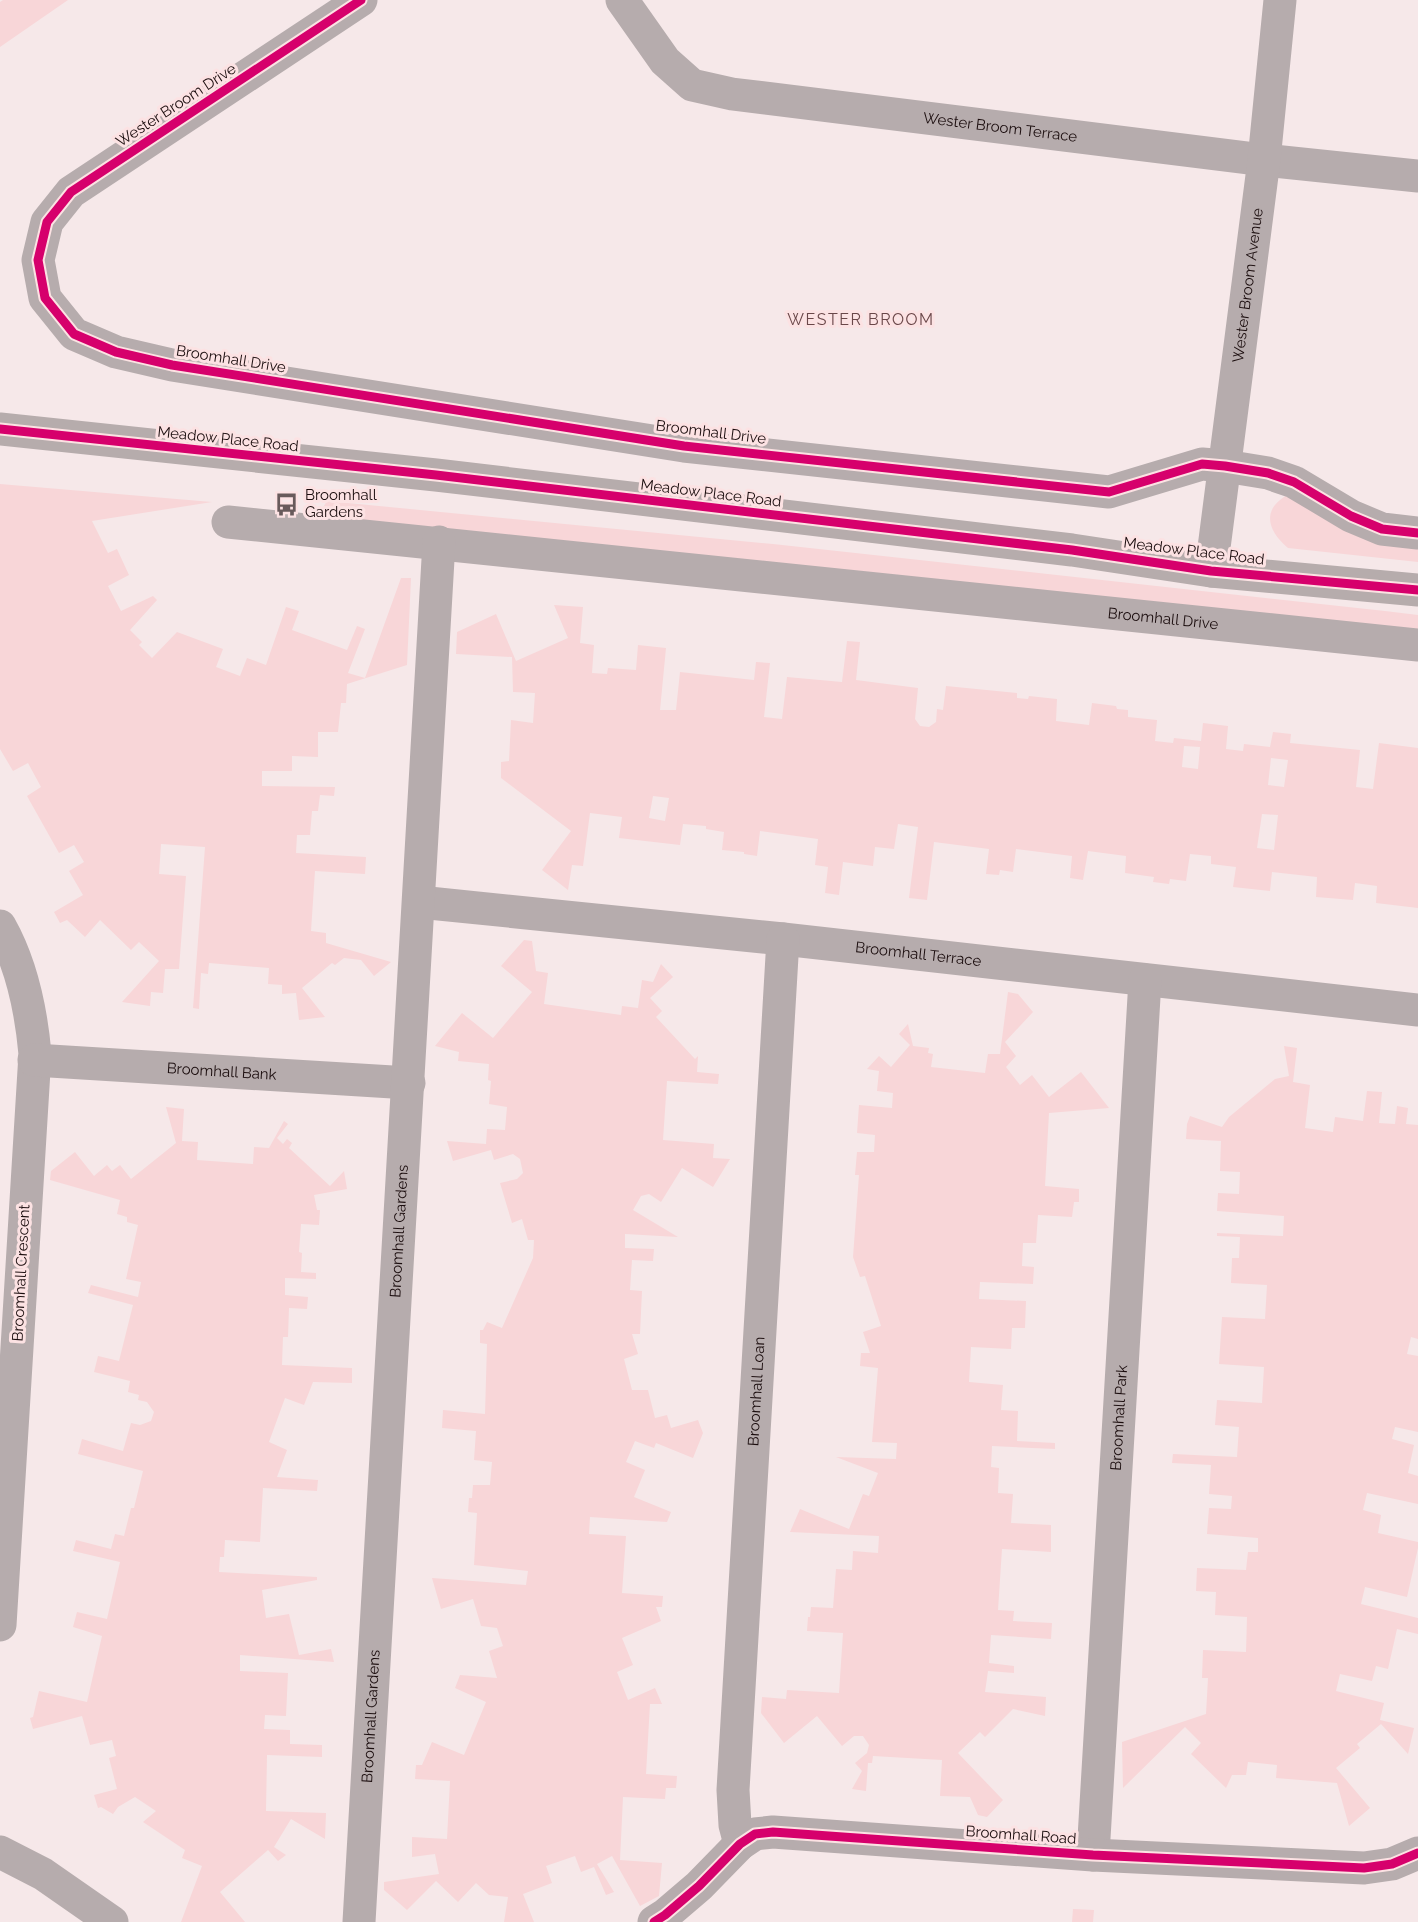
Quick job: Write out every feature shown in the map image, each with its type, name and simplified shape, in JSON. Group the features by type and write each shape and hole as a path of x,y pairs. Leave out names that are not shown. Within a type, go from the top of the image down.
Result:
{"main road":[{"name":"Meadow Place Road","path":"0,429 435,475 1072,550 1211,571 1418,590"}],"street":[{"name":"Wester Broom Drive","path":"38,260 47,222 71,192 361,0"},
{"name":"Wester Broom Terrace","path":"622,0 665,61 692,85 732,94 1264,160 1418,176"},
{"name":"Wester Broom Avenue","path":"1211,571 1264,160 1280,0"},
{"name":"Broomhall Drive","path":"38,260 45,298 74,334 116,352 172,364 684,446 1109,492 1202,464 1225,466 1268,473 1294,482 1351,516 1382,529 1418,533"},
{"name":"Broomhall Drive","path":"228,522 440,542 1418,645"},
{"name":"Broomhall Gardens","path":"359,1922 440,542"},
{"name":"Broomhall Terrace","path":"419,902 783,939 1418,1010"},
{"name":"Broomhall Crescent","path":"0,926 12,951 30,1011 34,1060 0,1625"},
{"name":"Broomhall Loan","path":"740,1844 735,1825 733,1790 783,939"},
{"name":"Broomhall Park","path":"1093,1855 1145,980"},
{"name":"Broomhall Bank","path":"34,1060 408,1083"},
{"name":"Broomhall Road","path":"654,1922 699,1886 740,1844 755,1834 772,1832 1093,1855 1364,1868 1392,1864 1418,1852"},
{"path":"0,1852 51,1880 112,1922"}],"shaded area":[{"path":"3,0 68,0 0,47 0,2"},
{"path":"0,484 212,502 92,521 108,553 117,549 129,575 108,586 121,611 153,596 157,600 130,630 142,642 139,645 152,658 177,632 223,649 216,667 240,676 247,658 266,665 286,607 299,611 292,630 347,650 357,626 365,629 348,673 365,678 401,578 411,578 407,665 347,684 346,703 341,703 338,732 318,732 318,757 292,756 292,771 262,771 262,786 335,787 334,796 320,795 318,811 312,811 310,835 297,835 296,853 366,857 365,874 315,871 311,931 326,933 326,943 391,962 374,976 361,960 344,958 335,965 332,963 302,988 325,1017 299,1020 296,993 282,994 282,985 268,984 269,968 209,963 208,974 201,973 199,1009 193,1008 205,847 161,844 159,874 186,876 179,969 165,969 163,993 151,992 150,1006 122,1002 159,961 139,942 131,950 100,920 85,937 67,920 60,923 54,912 83,895 69,871 84,862 74,845 59,853 27,796 41,787 28,763 13,771 0,749"},
{"path":"1289,494 1418,545 1418,562 1288,548 1275,534 1270,520 1274,506"},
{"path":"327,501 773,544 1385,611 1418,615 1418,633 326,518 322,509"},
{"path":"554,605 583,607 580,643 594,645 592,673 607,674 608,668 636,670 638,645 666,648 660,710 676,710 680,672 754,680 756,662 770,663 764,717 782,719 787,677 842,682 847,641 860,642 856,680 918,688 915,719 920,726 929,727 936,722 937,709 943,710 946,686 1017,693 1017,698 1028,699 1029,696 1057,699 1056,721 1089,725 1092,703 1116,706 1117,709 1128,710 1128,717 1157,720 1155,741 1173,743 1174,738 1201,741 1203,723 1228,726 1226,749 1243,751 1244,744 1270,747 1273,732 1291,734 1290,743 1360,750 1356,787 1373,789 1379,743 1418,748 1418,908 1376,903 1377,886 1355,883 1353,900 1316,897 1317,877 1272,872 1270,891 1233,887 1236,867 1211,864 1211,856 1190,854 1186,881 1170,879 1169,884 1153,882 1154,877 1125,873 1126,856 1088,851 1083,880 1070,878 1072,856 1016,849 1013,872 1000,870 999,875 986,874 989,849 934,842 927,900 909,898 918,827 898,824 894,849 875,847 873,866 843,862 839,895 825,893 828,867 815,865 818,839 760,831 757,856 722,850 724,832 706,829 706,826 683,824 680,845 619,838 622,817 590,813 583,866 572,865 568,890 542,870 571,831 501,778 501,762 509,761 511,720 533,723 535,693 513,692 512,657 456,654 457,632 496,614 516,661 568,638","holes":["1184,746 1200,747 1198,769 1182,767","1271,758 1288,760 1284,787 1268,785","653,796 669,798 665,821 649,818","1262,814 1278,815 1274,850 1257,848"]},
{"path":"524,940 532,941 536,971 548,973 544,1004 621,1015 622,1006 638,1008 642,980 653,982 661,964 673,977 650,998 662,1011 656,1017 695,1059 698,1056 697,1072 719,1074 718,1084 667,1081 663,1140 714,1144 713,1158 730,1159 713,1187 682,1168 661,1202 649,1194 641,1196 633,1210 678,1237 625,1234 625,1248 654,1249 653,1261 632,1260 630,1290 642,1291 640,1334 632,1334 638,1354 624,1359 632,1390 648,1390 655,1418 667,1415 671,1428 698,1420 703,1433 693,1458 656,1443 654,1448 635,1441 626,1462 645,1470 634,1497 671,1512 667,1522 590,1517 589,1534 626,1536 622,1593 663,1596 662,1607 656,1607 661,1621 622,1638 633,1665 617,1672 628,1700 655,1688 662,1704 650,1704 646,1774 677,1776 676,1788 666,1788 665,1799 623,1797 620,1860 662,1863 659,1896 640,1906 612,1856 597,1864 614,1892 606,1895 594,1867 581,1872 575,1856 546,1866 552,1883 523,1894 534,1922 504,1922 508,1897 489,1895 476,1883 458,1902 436,1881 407,1910 384,1890 384,1882 439,1874 435,1854 412,1857 412,1837 447,1839 450,1781 415,1779 416,1765 422,1765 432,1742 464,1755 486,1702 455,1688 460,1675 497,1678 489,1651 503,1646 497,1628 481,1626 473,1599 441,1609 432,1578 526,1585 528,1571 474,1565 477,1513 468,1512 469,1498 472,1498 473,1485 490,1485 492,1462 474,1460 476,1431 442,1428 443,1410 485,1414 487,1344 480,1343 480,1330 483,1330 487,1322 502,1328 533,1258 534,1240 528,1240 522,1219 512,1223 500,1183 517,1179 523,1173 520,1159 513,1154 494,1160 491,1150 453,1161 447,1141 486,1144 487,1129 505,1130 507,1107 489,1104 491,1081 488,1080 489,1064 458,1061 459,1052 435,1046 462,1013 493,1038 532,992 501,966"},
{"path":"1008,992 1018,994 1033,1012 1005,1042 1016,1056 1006,1067 1020,1085 1032,1075 1049,1097 1081,1072 1109,1108 1049,1113 1045,1186 1079,1189 1079,1202 1074,1202 1072,1217 1038,1215 1036,1243 1023,1243 1022,1266 1034,1267 1033,1284 980,1282 979,1299 1026,1301 1025,1328 1012,1328 1011,1349 971,1347 969,1382 1003,1385 1001,1410 1018,1411 1017,1441 1055,1443 1055,1449 992,1446 991,1467 999,1468 998,1493 1013,1494 1011,1523 1051,1525 1051,1552 1002,1549 998,1610 1014,1611 1013,1621 1052,1623 1051,1639 991,1635 989,1663 1014,1666 1014,1673 988,1671 985,1692 1046,1697 1045,1716 1013,1709 985,1737 980,1732 958,1753 1003,1800 987,1817 978,1815 970,1797 940,1796 942,1760 873,1756 872,1763 868,1763 866,1791 852,1789 862,1771 855,1763 867,1753 869,1745 863,1736 854,1736 842,1746 817,1716 784,1743 761,1713 762,1697 786,1699 787,1690 839,1693 843,1633 807,1631 808,1617 810,1617 811,1607 833,1608 836,1569 852,1570 853,1551 878,1553 879,1536 790,1532 800,1509 849,1529 863,1494 869,1496 878,1473 836,1457 896,1459 897,1443 872,1442 878,1368 860,1366 861,1353 870,1353 863,1332 881,1326 865,1276 860,1277 853,1257 859,1175 855,1175 857,1152 874,1152 875,1135 857,1133 859,1105 892,1108 893,1093 877,1091 879,1071 867,1069 879,1056 891,1067 910,1045 899,1034 908,1024 913,1046 929,1048 928,1053 933,1054 931,1067 985,1073 988,1054 1000,1054"},
{"path":"1284,1046 1297,1048 1293,1082 1310,1085 1305,1128 1333,1132 1335,1117 1363,1121 1367,1091 1382,1092 1379,1123 1395,1124 1397,1106 1408,1108 1406,1124 1418,1125 1418,1339 1411,1337 1407,1354 1418,1356 1418,1432 1395,1427 1392,1439 1414,1445 1408,1473 1418,1476 1418,1504 1367,1493 1363,1510 1381,1515 1378,1533 1418,1542 1418,1548 1407,1597 1365,1587 1361,1604 1418,1618 1418,1634 1397,1629 1388,1669 1376,1666 1372,1681 1340,1674 1336,1691 1384,1703 1380,1720 1414,1728 1408,1754 1381,1724 1357,1744 1360,1748 1336,1768 1370,1808 1349,1826 1337,1783 1276,1778 1277,1765 1248,1762 1246,1775 1232,1775 1226,1788 1191,1754 1201,1743 1185,1727 1123,1788 1122,1742 1206,1714 1208,1678 1202,1678 1203,1650 1246,1652 1247,1617 1215,1615 1216,1592 1196,1591 1197,1568 1246,1570 1248,1552 1258,1552 1258,1538 1207,1534 1209,1508 1231,1509 1232,1496 1209,1494 1211,1465 1172,1463 1173,1454 1237,1457 1239,1427 1215,1425 1217,1400 1262,1403 1264,1367 1219,1364 1222,1317 1265,1319 1267,1285 1231,1283 1232,1258 1239,1258 1240,1237 1217,1236 1217,1233 1283,1236 1284,1216 1217,1211 1218,1193 1239,1194 1240,1172 1220,1171 1221,1141 1186,1139 1190,1116 1222,1127 1229,1117 1275,1079 1289,1076"},
{"path":"166,1107 184,1109 182,1141 198,1142 197,1160 253,1164 254,1147 269,1148 284,1121 288,1124 277,1138 283,1144 287,1139 292,1143 289,1148 330,1186 344,1171 347,1189 314,1195 317,1210 320,1210 319,1225 301,1224 299,1252 302,1253 301,1272 316,1273 316,1279 285,1278 285,1295 308,1297 307,1309 289,1308 288,1337 283,1337 282,1365 352,1368 352,1383 313,1382 304,1405 285,1398 269,1442 287,1450 277,1477 318,1480 317,1491 263,1488 260,1542 225,1540 224,1557 220,1557 219,1572 317,1577 317,1580 262,1590 266,1618 289,1614 299,1655 331,1649 334,1662 240,1655 240,1671 288,1673 286,1716 265,1715 264,1729 290,1730 290,1744 322,1745 322,1757 267,1755 266,1811 326,1813 325,1839 291,1819 274,1847 286,1855 278,1861 268,1850 220,1892 245,1922 181,1922 202,1866 182,1858 185,1850 143,1822 156,1811 135,1797 118,1807 113,1814 101,1807 98,1808 94,1795 117,1789 109,1758 116,1756 112,1740 90,1745 82,1716 33,1729 30,1718 33,1717 39,1691 87,1702 102,1636 73,1627 77,1612 107,1619 120,1562 73,1551 76,1540 111,1549 115,1534 124,1536 143,1471 78,1454 82,1439 123,1451 131,1423 140,1425 151,1421 154,1412 147,1402 138,1400 139,1395 128,1392 130,1381 94,1372 98,1356 119,1361 133,1305 88,1293 91,1285 138,1297 141,1282 126,1279 138,1225 127,1222 127,1217 117,1214 120,1200 50,1180 51,1171 75,1152 94,1176 107,1165 112,1171 120,1165 131,1179 176,1143"},
{"path":"1073,1909 1094,1910 1093,1922 1072,1922"}],"cycle path":[{"path":"361,0 71,192 47,222 38,260 45,298 74,334 116,352 172,365 684,446 1109,492 1202,464 1225,466 1268,473 1294,482 1351,516 1382,529 1418,533"},
{"path":"0,429 436,475 1072,550 1211,571 1418,590"},
{"path":"654,1922 699,1886 740,1844 755,1834 773,1832 1093,1855 1364,1868 1392,1864 1418,1853"}],"place":[{"name":"Broomhall Gardens","path":"287,504"}],"district":[{"name":"WESTER BROOM","path":"861,319"}]}
